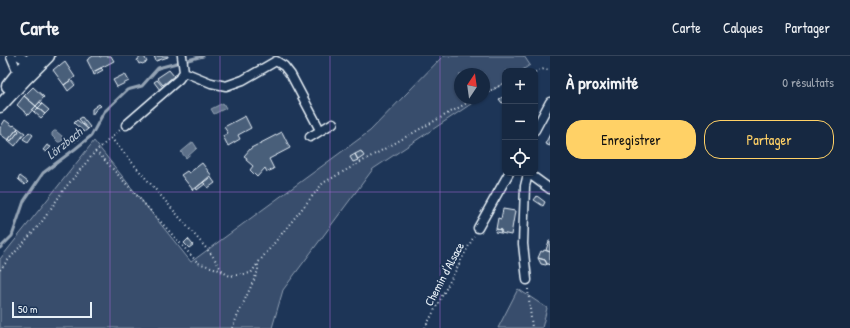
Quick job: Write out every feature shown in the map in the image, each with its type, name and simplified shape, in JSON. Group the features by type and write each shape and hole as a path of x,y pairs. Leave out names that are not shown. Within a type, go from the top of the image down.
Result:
{"main road":[{"path":"0,106 22,75 30,60 48,56"},
{"path":"0,98 10,82 22,75"}],"street":[{"path":"10,56 16,68 22,75"},
{"path":"126,125 179,79 184,72 182,57"},
{"path":"184,72 212,83 226,86 243,80 276,61 284,66 291,75 320,130"},
{"path":"538,124 550,102"},
{"path":"310,137 333,123"},
{"path":"478,228 507,176"},
{"path":"527,176 524,186 523,244 527,280"},
{"path":"532,176 550,189"}],"path":[{"path":"538,71 544,69 550,70"},
{"path":"490,91 502,85"},
{"path":"95,152 101,156 198,263 217,269 230,276 251,273 323,183 465,104"},
{"path":"0,270 41,223 65,188 95,152 126,125"},
{"path":"111,138 212,255 223,273"},
{"name":"Chemin d'Alsace","path":"425,328 478,228"},
{"path":"232,328 258,271 258,263"},
{"path":"527,280 532,328"}],"shaded area":[{"path":"443,56 524,56 530,65 526,68 502,68 502,84 490,92 490,68 454,68 454,104 471,104 373,169 283,290 272,328 0,328 0,259 94,141 191,262 370,131"},
{"path":"223,103 226,108 214,114 211,109"},
{"path":"54,131 63,137 63,140 58,142 52,136"},
{"path":"193,142 197,148 186,158 181,152"},
{"path":"518,289 547,308 542,328 498,328"}],"building":[{"path":"93,56 111,56 114,61 93,72 87,60"},
{"path":"141,56 144,56 147,62 139,64 137,60"},
{"path":"154,56 168,56 168,57 156,61"},
{"path":"65,62 75,77 64,85 53,70"},
{"path":"101,68 103,70 94,75 93,72"},
{"path":"169,70 174,76 163,85 157,78"},
{"path":"125,74 129,81 117,87 113,80"},
{"path":"71,80 75,85 68,91 64,85"},
{"path":"157,80 163,87 160,90 154,82"},
{"path":"33,87 44,97 36,106 24,96"},
{"path":"24,96 36,106 28,115 17,105"},
{"path":"40,102 42,104 38,108 36,106"},
{"path":"42,104 49,110 45,114 38,108"},
{"path":"99,104 101,106 97,108 92,115 92,109"},
{"path":"36,106 38,108 34,112 32,110"},
{"path":"38,108 45,114 41,118 34,112"},
{"path":"245,116 251,128 238,135 240,139 228,146 223,136 228,133 224,127"},
{"path":"82,117 90,127 88,129 79,119"},
{"path":"5,120 18,128 8,140 0,134 0,128"},
{"path":"77,120 88,129 84,132 74,123"},
{"path":"18,128 25,133 15,146 8,140 9,139 11,141 19,131 17,129"},
{"path":"17,129 19,131 11,141 9,139"},
{"path":"29,132 33,135 28,142 23,139"},
{"path":"282,132 290,148 269,159 274,169 267,172 265,168 257,177 250,170 253,166 244,156 251,148"},
{"path":"78,134 81,136 75,142 72,139"},
{"path":"550,134 550,146 545,144"},
{"path":"47,145 51,147 46,152 43,150"},
{"path":"361,151 364,156 358,160 355,154"},
{"path":"355,154 358,160 353,162 350,157"},
{"path":"202,163 212,176 193,190 181,175 187,171 189,173"},
{"path":"20,176 28,182 25,185 18,179"},
{"path":"210,176 215,183 208,188 203,182"},
{"path":"203,182 205,184 197,190 196,188"},
{"path":"537,196 545,202 543,206 534,200"},
{"path":"503,209 515,211 511,235 501,233 501,230 496,229 498,218 501,219"},
{"path":"496,229 501,230 501,233 495,232"},
{"path":"188,239 193,245 189,248 184,243"},
{"path":"550,241 550,252 546,250"},
{"path":"544,250 550,252 550,265 547,264 545,260 538,258 541,251 543,252"},
{"path":"538,258 545,260 547,264 541,264"}],"waterway":[{"name":"Lörzbach","path":"0,248 12,236 24,201 43,173 91,136 104,112 127,90 142,86 158,68 203,56"}]}
